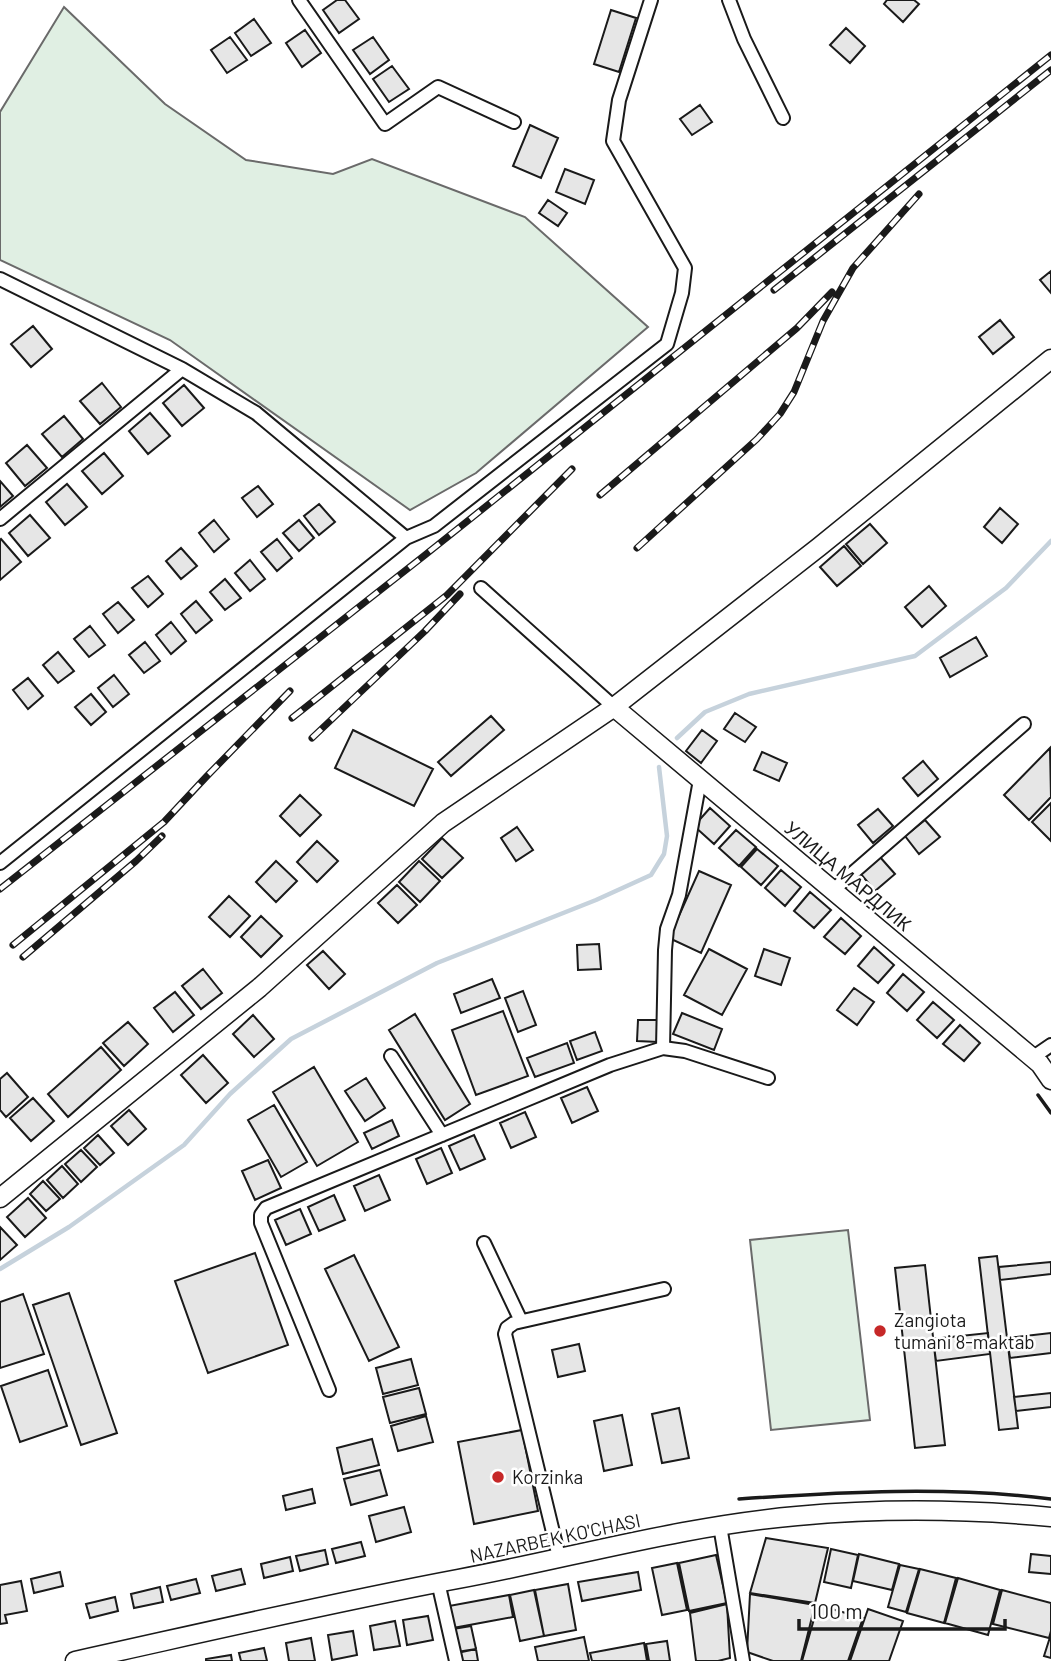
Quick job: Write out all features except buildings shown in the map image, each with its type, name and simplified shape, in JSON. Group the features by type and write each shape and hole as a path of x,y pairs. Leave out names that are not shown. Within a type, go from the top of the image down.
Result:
{"main road":[{"path":"0,1198 259,988 443,823 614,707 819,547 1051,359"},
{"name":"УЛИЦА МАРДЛИК","path":"614,707 1040,1064 1051,1080"},
{"name":"NAZARBEK KO'CHASI","path":"75,1661 438,1582 720,1527 796,1516 881,1511 962,1511 1051,1517"}],"street":[{"path":"299,0 385,124 438,87 514,122"},
{"path":"0,863 406,538 434,526 667,344 682,293 685,268 612,141 619,100 651,0"},
{"path":"729,0 744,39 783,118"},
{"path":"0,279 182,369 256,413 406,538"},
{"path":"0,519 182,369"},
{"path":"481,588 614,707"},
{"path":"832,891 1024,724"},
{"path":"663,1048 664,950 667,929 679,895 700,780"},
{"path":"1032,1058 1051,1045"},
{"path":"329,1390 261,1223 261,1215 266,1208 610,1065 663,1048 685,1051 768,1078"},
{"path":"391,1056 442,1135"},
{"path":"484,1243 521,1321"},
{"path":"559,1557 505,1334 507,1328 521,1321 664,1289"},
{"path":"720,1527 743,1661"},
{"path":"438,1582 456,1661"}],"green space":[{"path":"64,7 165,104 246,160 333,174 372,159 525,217 648,327 476,473 410,510 170,340 0,260 0,112"},
{"path":"848,1230 870,1420 771,1430 750,1240"}],"waterway":[{"path":"677,738 705,712 749,694 915,656 1006,588 1051,541"},
{"path":"0,1269 69,1227 184,1145 230,1094 291,1039 437,963 596,900 651,875 664,854 667,836 659,767"}],"railway":[{"path":"0,889 425,555 1051,55"},
{"path":"774,290 1051,70"},
{"path":"637,548 757,439 780,414 794,392 823,321 853,268 919,194"},
{"path":"600,495 797,328 832,292"},
{"path":"292,718 447,595 572,469"},
{"path":"312,738 425,631 460,594"},
{"path":"13,945 164,822 290,691"},
{"path":"23,957 162,836"}],"wall":[{"path":"1038,1095 1051,1113"},
{"path":"739,1499 856,1492 934,1491 1051,1499"}],"place":[{"name":"Zangiota tumani 8-maktab","path":"880,1331"},
{"name":"Korzinka","path":"498,1477"}]}
